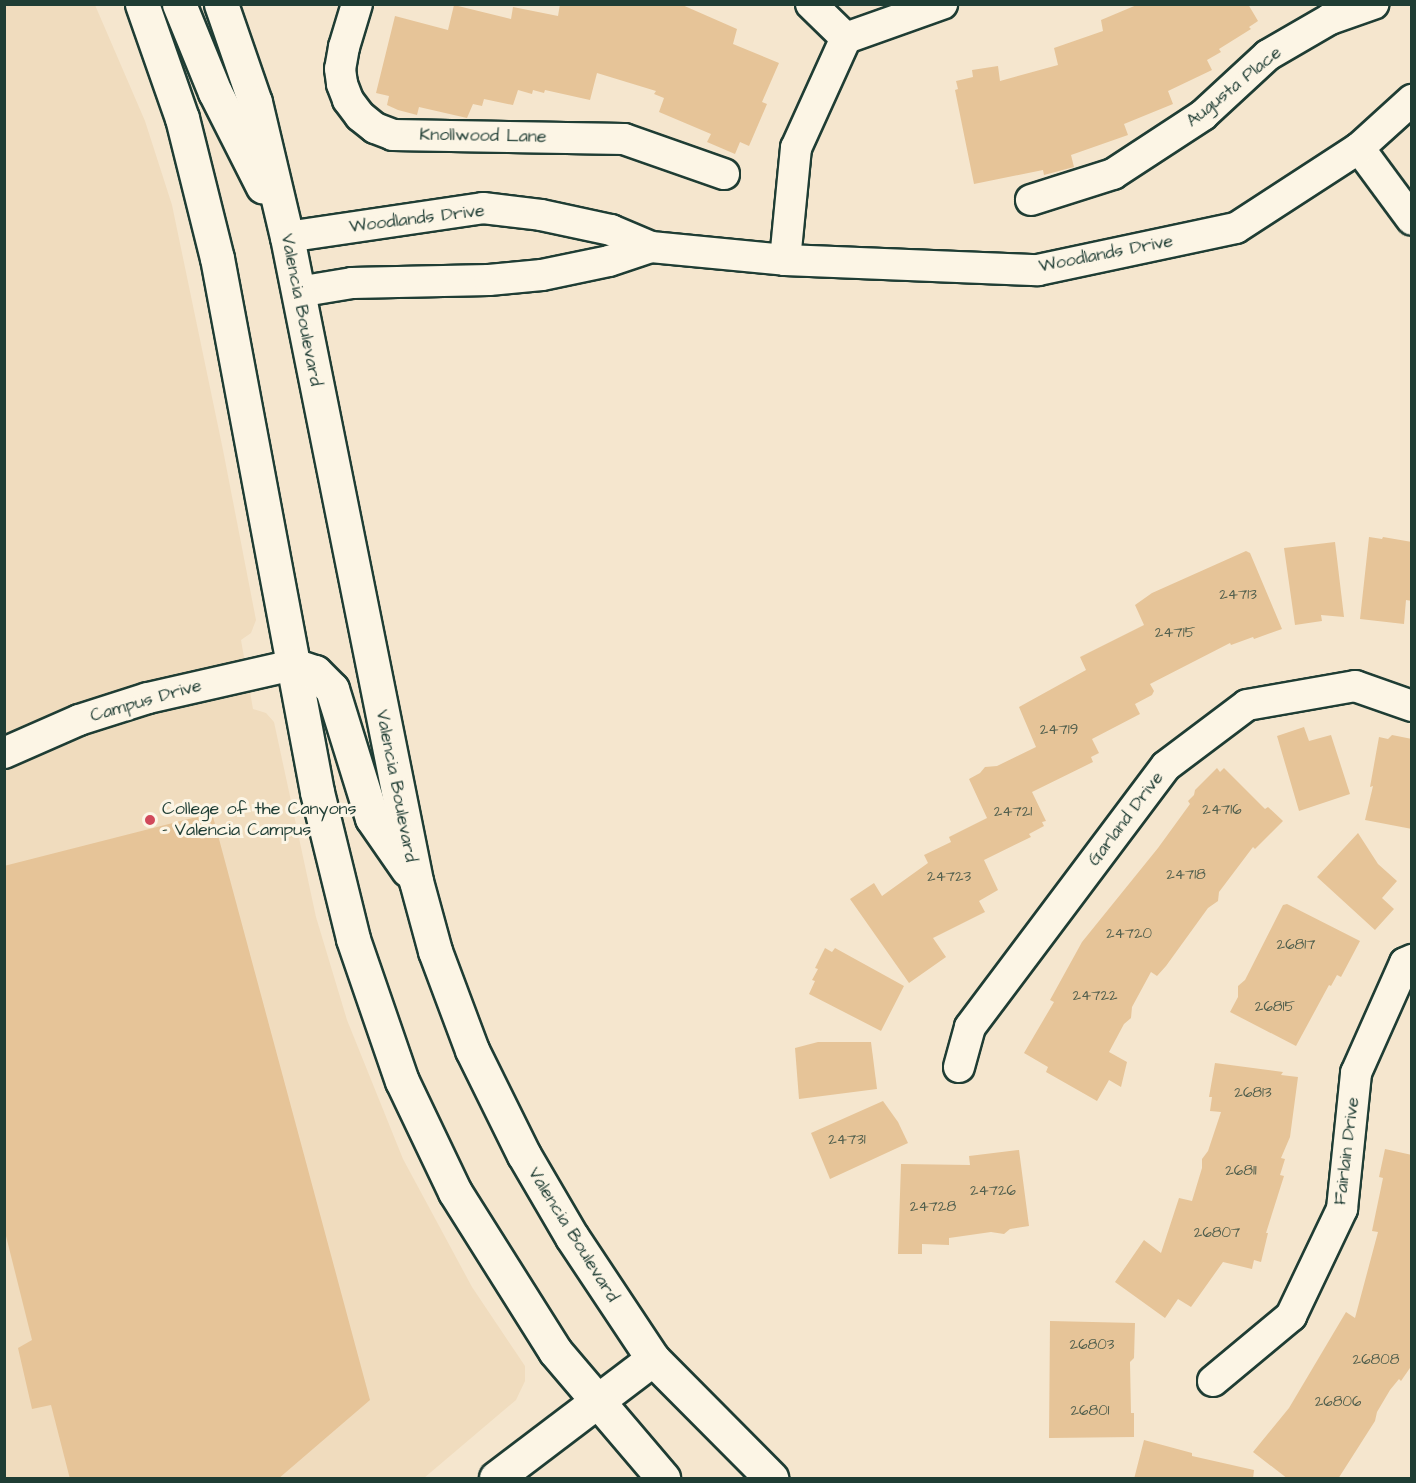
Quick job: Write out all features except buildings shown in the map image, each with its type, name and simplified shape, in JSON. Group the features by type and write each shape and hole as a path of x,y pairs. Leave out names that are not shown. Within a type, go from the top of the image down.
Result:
{"main road":[{"path":"142,4 182,118 217,258 317,792 353,939 402,1081 455,1192 555,1351 663,1479"},
{"path":"179,4 215,92 287,237"},
{"name":"Valencia Boulevard","path":"221,4 255,102 287,237 416,881 435,951 472,1050 519,1144 572,1237 653,1359 771,1479"},
{"path":"292,665 315,672 332,689 372,818 416,881"},
{"path":"496,1479 653,1359"}],"street":[{"name":"Knollwood Lane","path":"357,4 344,47 340,69 342,84 348,100 360,116 375,128 393,135 624,139 724,174"},
{"path":"811,4 846,38"},
{"path":"785,260 796,148 846,38 942,4"},
{"name":"Augusta Place","path":"1031,200 1113,174 1203,115 1268,55 1325,12 1373,4"},
{"name":"Woodlands Drive","path":"287,237 483,208 541,215 611,230 651,247 785,260 1038,270 1236,228 1359,148 1412,100"},
{"path":"1359,148 1412,220"},
{"name":"Woodlands Drive","path":"298,292 352,283 489,280 542,276 609,261 651,247"},
{"name":"Campus Drive","path":"4,753 80,720 148,698 292,665"},
{"name":"Garland Drive","path":"959,1067 970,1027 1166,766 1247,705 1355,686 1412,706"},
{"name":"Fairlain Drive","path":"1213,1381 1292,1316 1342,1209 1356,1073 1406,963 1412,960"}],"shaded area":[{"name":"College of the Canyons - Valencia Campus","path":"5,5 95,5 145,121 172,205 256,620 251,633 241,640 253,709 266,713 274,722 316,917 347,1020 403,1159 472,1287 525,1366 525,1381 516,1400 424,1478 5,1478"}],"place":[{"name":"College of the Canyons - Valencia Campus","path":"150,820"}]}
